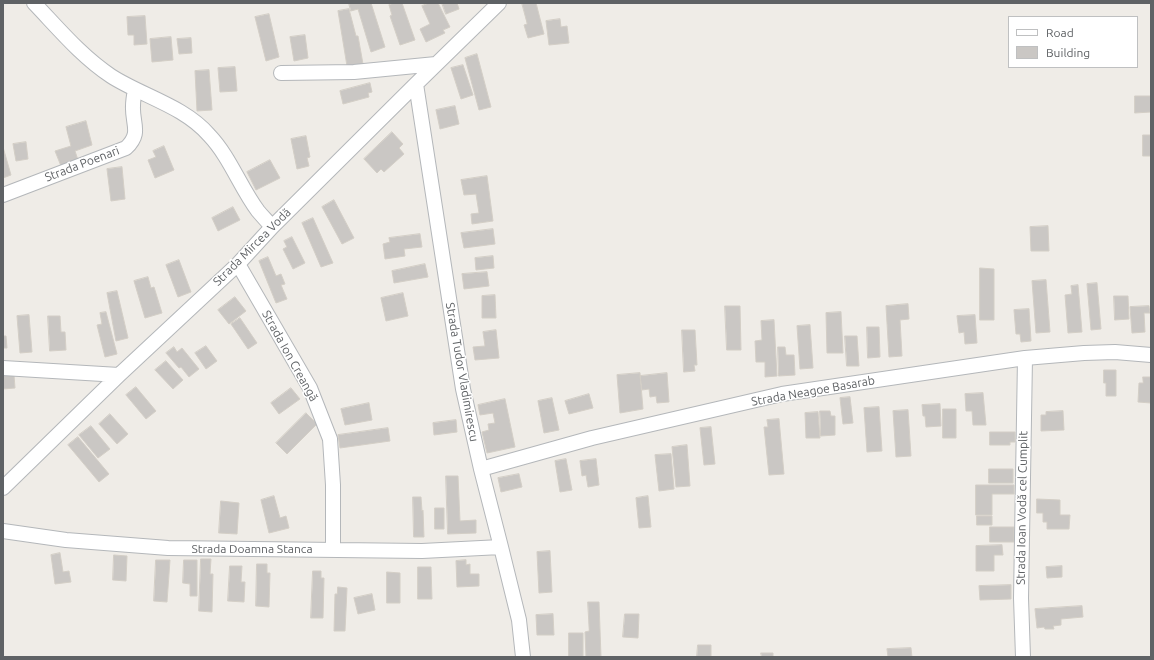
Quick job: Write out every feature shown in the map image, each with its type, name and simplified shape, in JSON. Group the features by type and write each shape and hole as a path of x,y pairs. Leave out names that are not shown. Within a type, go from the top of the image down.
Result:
{"street":[{"path":"34,3 90,61 135,90 182,113 209,134 227,159 258,211 272,227"},
{"name":"Strada Mircea Vodă","path":"3,488 119,375 238,264 272,227 499,3"},
{"path":"281,73 354,72 436,64"},
{"name":"Strada Tudor Vladimirescu","path":"416,84 463,389 481,469 519,620 523,657"},
{"name":"Strada Poenari","path":"3,195 126,148 132,142 135,134 132,105 135,90"},
{"name":"Strada Ion Creangă","path":"238,264 310,388 330,439 333,485 333,549"},
{"name":"Strada Neagoe Basarab","path":"481,469 592,438 782,394 1025,358 1084,352 1115,352 1151,355"},
{"name":"Strada Ioan Vodă cel Cumplit","path":"1023,657 1021,598 1025,358"},
{"path":"3,368 119,375"},
{"name":"Strada Doamna Stanca","path":"3,531 66,540 168,548 422,551 501,547"}],"building":[{"path":"349,3 371,3 385,47 371,52 358,9 351,11"},
{"path":"394,3 402,3 415,40 400,45 390,16 392,15 389,5"},
{"path":"429,3 438,3 450,27 443,30 445,33 426,42 420,29 430,24 422,6"},
{"path":"442,3 457,3 459,9 446,14"},
{"path":"522,3 536,3 544,34 528,38 524,25 527,24"},
{"path":"349,9 356,36 358,36 363,64 347,66 338,11"},
{"path":"269,14 279,57 266,61 255,17"},
{"path":"145,16 147,44 134,45 134,35 128,35 127,17"},
{"path":"560,19 561,27 567,26 569,43 549,45 546,21"},
{"path":"305,35 308,58 294,61 290,37"},
{"path":"171,37 173,60 152,62 150,39"},
{"path":"191,38 192,53 179,54 177,39"},
{"path":"477,54 491,107 479,110 465,58"},
{"path":"463,65 473,95 461,99 451,68"},
{"path":"235,67 237,91 220,92 218,68"},
{"path":"209,70 212,110 197,111 195,71"},
{"path":"370,83 372,92 368,93 369,97 343,104 340,91"},
{"path":"1135,96 1151,96 1151,112 1135,113"},
{"path":"455,106 459,124 440,129 436,110"},
{"path":"86,121 92,145 75,151 78,160 61,166 55,151 71,146 66,127"},
{"path":"392,132 403,144 399,148 404,154 384,172 381,169 377,173 364,159"},
{"path":"1143,135 1151,135 1151,156 1143,156"},
{"path":"306,136 310,157 307,158 309,166 297,169 291,139"},
{"path":"26,142 28,159 16,161 13,144"},
{"path":"164,146 174,170 155,178 148,160 156,157 153,151"},
{"path":"3,147 11,175 3,178"},
{"path":"270,160 280,178 256,190 247,172"},
{"path":"122,167 125,199 111,201 107,169"},
{"path":"487,176 493,221 472,224 471,214 479,213 476,194 464,195 461,180"},
{"path":"334,200 354,238 342,244 322,207"},
{"path":"233,207 240,220 218,231 212,218"},
{"path":"313,218 333,263 321,267 302,223"},
{"path":"1048,226 1049,251 1031,251 1030,227"},
{"path":"493,229 495,244 464,248 461,233"},
{"path":"420,234 422,247 404,249 405,256 385,259 383,244 390,242 389,238"},
{"path":"292,237 305,263 293,269 283,249 287,247 284,241"},
{"path":"493,256 494,268 476,270 475,258"},
{"path":"268,257 276,276 281,274 285,284 281,285 287,299 276,303 259,261"},
{"path":"179,260 191,292 178,297 166,265"},
{"path":"425,264 428,277 394,283 392,271"},
{"path":"980,268 994,269 994,320 980,320"},
{"path":"487,272 489,286 464,289 462,274"},
{"path":"148,277 151,288 154,287 162,313 145,318 134,281"},
{"path":"1046,280 1050,332 1036,333 1032,281"},
{"path":"1097,283 1101,329 1091,330 1087,284"},
{"path":"1078,285 1082,332 1068,333 1065,295 1072,294 1071,286"},
{"path":"117,291 128,338 116,341 107,293"},
{"path":"403,293 408,316 386,321 381,298"},
{"path":"495,295 496,318 482,318 482,296"},
{"path":"1114,296 1128,296 1129,319 1115,320"},
{"path":"235,297 246,311 229,324 218,310"},
{"path":"908,304 909,319 900,320 902,356 889,357 886,306"},
{"path":"725,306 740,306 741,350 727,350"},
{"path":"1149,306 1150,313 1144,313 1145,332 1132,333 1130,307"},
{"path":"1029,309 1031,341 1021,342 1020,334 1016,334 1014,310"},
{"path":"106,312 117,354 105,357 97,325 102,324 100,313"},
{"path":"841,312 843,353 827,353 826,313"},
{"path":"29,315 32,352 20,353 17,316"},
{"path":"975,315 977,343 965,344 964,332 959,333 957,316"},
{"path":"48,316 60,316 61,332 65,332 66,350 50,351"},
{"path":"240,318 257,343 248,349 231,324"},
{"path":"774,320 777,376 765,377 765,362 756,362 755,341 762,340 761,321"},
{"path":"810,325 813,368 800,369 797,326"},
{"path":"867,327 879,327 880,357 868,358"},
{"path":"496,330 499,358 475,360 473,347 485,346 483,332"},
{"path":"682,330 695,330 697,365 694,365 695,371 684,372"},
{"path":"3,336 6,336 7,348 3,348"},
{"path":"845,336 857,336 859,366 847,366"},
{"path":"206,346 217,361 206,369 195,353"},
{"path":"174,347 177,352 182,348 199,369 189,377 166,353"},
{"path":"778,347 785,347 786,355 794,355 795,375 779,376"},
{"path":"166,361 183,380 173,389 155,370"},
{"path":"1104,370 1116,370 1116,396 1106,396"},
{"path":"640,373 643,409 620,413 617,375"},
{"path":"667,373 669,402 657,403 656,396 650,397 649,389 642,390 640,376"},
{"path":"14,375 15,388 3,389 3,376"},
{"path":"1143,377 1151,377 1151,403 1138,402 1139,383 1143,383"},
{"path":"136,387 156,411 146,419 126,395"},
{"path":"291,388 300,399 279,414 271,403"},
{"path":"983,393 986,425 973,425 972,411 966,411 965,394"},
{"path":"589,394 593,408 569,414 565,401"},
{"path":"850,397 853,423 843,424 840,398"},
{"path":"552,398 559,430 544,433 538,401"},
{"path":"505,399 515,447 487,453 482,432 489,430 488,424 495,423 493,413 480,415 478,405"},
{"path":"369,403 372,420 345,425 341,409"},
{"path":"940,404 941,426 926,427 922,405"},
{"path":"879,407 882,451 867,452 864,408"},
{"path":"943,409 956,409 956,438 943,438"},
{"path":"908,410 911,456 896,457 893,411"},
{"path":"820,411 830,411 831,416 835,416 835,435 821,436"},
{"path":"1063,411 1064,430 1041,431 1041,415 1046,415 1046,412"},
{"path":"818,412 820,438 806,438 805,413"},
{"path":"306,413 317,424 287,454 276,443"},
{"path":"110,414 128,434 117,444 99,424"},
{"path":"779,419 784,474 769,475 764,427 768,427 767,420"},
{"path":"456,420 457,432 434,435 433,423"},
{"path":"91,426 110,449 98,458 79,435"},
{"path":"711,427 715,464 704,465 700,428"},
{"path":"388,428 390,441 340,448 338,435"},
{"path":"990,432 1015,432 1015,442 1010,442 1010,445 990,445"},
{"path":"78,437 109,474 99,482 68,445"},
{"path":"687,445 690,486 676,487 672,447"},
{"path":"671,454 674,489 659,491 655,455"},
{"path":"566,459 572,490 560,492 555,461"},
{"path":"596,459 599,485 588,487 586,475 582,476 580,461"},
{"path":"989,469 1013,469 1013,483 989,483"},
{"path":"519,474 522,487 501,492 498,478"},
{"path":"446,476 458,476 460,521 476,520 476,533 448,534"},
{"path":"976,485 1014,485 1014,494 992,494 992,515 976,515"},
{"path":"274,496 280,518 286,516 289,528 269,533 261,500"},
{"path":"648,496 651,527 639,528 636,498"},
{"path":"413,497 421,497 424,537 414,537"},
{"path":"1037,499 1060,500 1060,515 1070,515 1069,529 1047,529 1047,522 1043,522 1043,513 1037,513"},
{"path":"221,501 239,503 237,534 219,533"},
{"path":"435,508 444,508 444,529 435,529"},
{"path":"977,516 992,516 992,525 977,525"},
{"path":"990,527 1014,527 1014,542 990,542"},
{"path":"1002,545 1003,555 994,555 994,571 976,571 976,546"},
{"path":"550,551 552,592 539,593 537,552"},
{"path":"60,553 63,572 69,571 71,582 55,584 51,555"},
{"path":"114,555 127,556 126,581 113,580"},
{"path":"201,559 211,559 210,574 213,574 212,612 199,611"},
{"path":"156,560 170,560 167,602 154,601"},
{"path":"184,560 197,560 197,596 190,596 190,584 183,583"},
{"path":"466,560 466,565 470,564 470,574 479,574 479,586 457,587 456,561"},
{"path":"257,564 267,564 267,573 270,573 269,607 256,606"},
{"path":"230,566 242,566 241,582 245,582 244,602 228,601"},
{"path":"1062,566 1062,577 1047,578 1046,567"},
{"path":"418,567 431,567 432,599 418,599"},
{"path":"313,571 321,571 321,578 324,578 323,618 311,618"},
{"path":"387,572 400,573 400,603 387,603"},
{"path":"1011,585 1011,599 980,600 979,586"},
{"path":"338,587 347,588 345,631 334,631 335,594 337,594"},
{"path":"372,594 375,610 358,614 354,598"},
{"path":"588,602 599,602 601,657 586,657 585,632 589,631"},
{"path":"1082,606 1083,617 1061,619 1061,625 1053,626 1054,629 1045,629 1044,627 1037,628 1035,609"},
{"path":"553,614 554,635 537,635 536,615"},
{"path":"625,614 639,614 638,638 623,637"},
{"path":"569,633 583,633 583,657 569,657"},
{"path":"698,645 711,645 711,657 697,657"},
{"path":"911,648 912,657 888,657 887,649"},
{"path":"761,653 773,653 773,657 762,657"}]}
